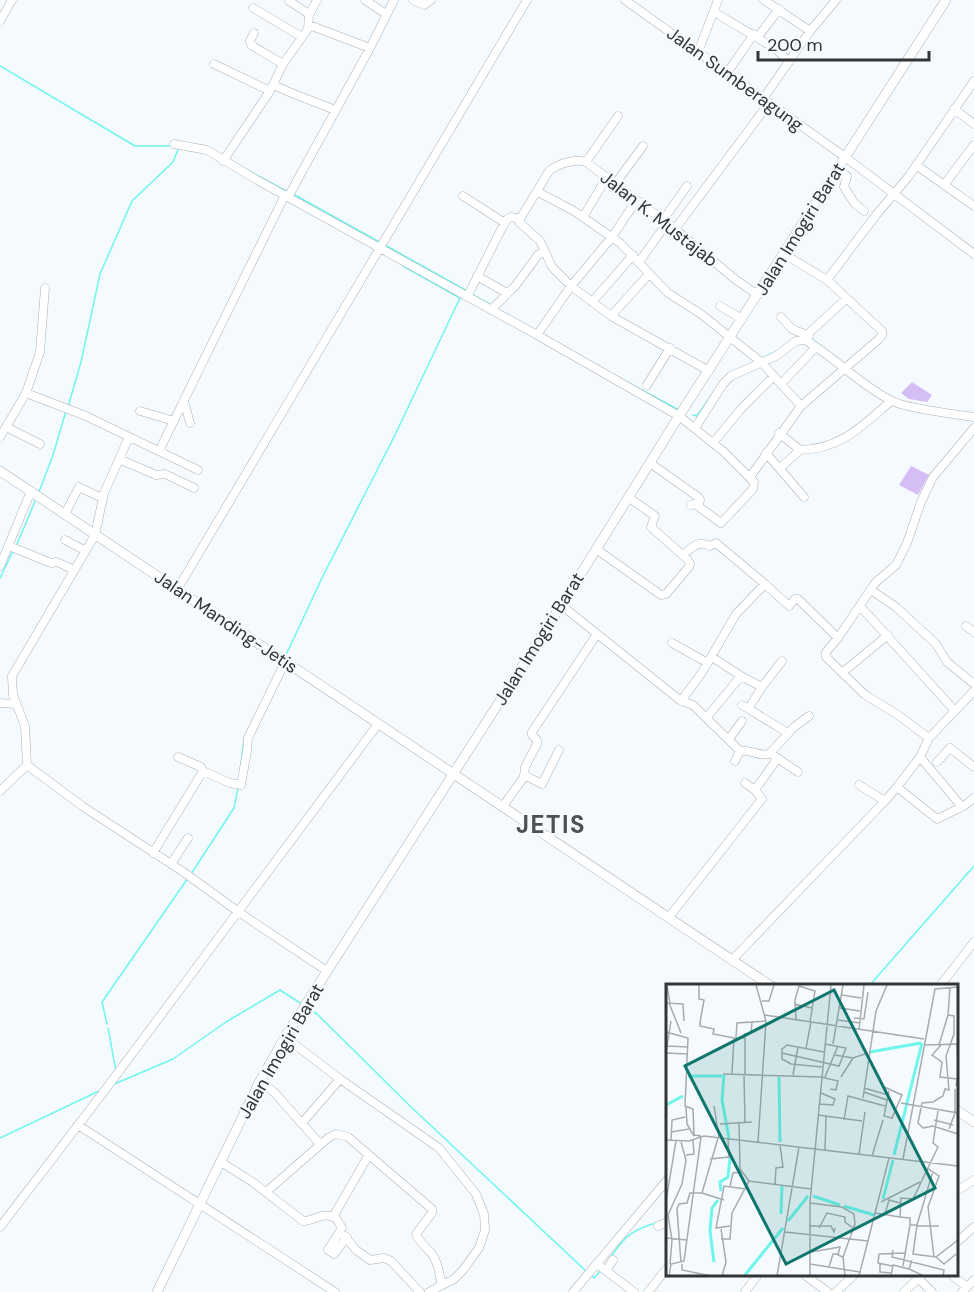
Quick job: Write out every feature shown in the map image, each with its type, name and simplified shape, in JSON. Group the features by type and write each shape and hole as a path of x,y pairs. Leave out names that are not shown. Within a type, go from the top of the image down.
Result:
{"main road":[{"name":"Jalan Imogiri Barat","path":"157,1292 260,1082 285,1037 784,254 941,2"},
{"name":"Jalan Manding-Jetis","path":"0,471 768,984"},
{"path":"959,1112 974,1122"}],"street":[{"path":"0,21 12,0"},
{"path":"224,158 272,88 283,64 309,25 309,14 317,0"},
{"path":"365,0 386,14"},
{"path":"159,451 288,194 370,48 394,0"},
{"path":"413,0 424,5 431,0"},
{"path":"177,590 527,0"},
{"name":"Jalan Sumberagung","path":"625,0 845,157 974,254"},
{"path":"699,52 718,0"},
{"path":"764,0 810,32"},
{"path":"675,229 766,101 810,32 836,0"},
{"path":"289,1 309,14"},
{"path":"253,8 302,37"},
{"path":"727,74 779,9"},
{"path":"714,12 776,49 789,62"},
{"path":"309,25 370,48"},
{"path":"254,33 250,45 283,64"},
{"path":"214,64 272,88 303,96 335,110"},
{"path":"827,280 916,165 974,81"},
{"path":"954,109 974,124"},
{"path":"586,162 618,116"},
{"path":"174,144 202,148 224,158 539,331 679,416 750,477 754,482 753,489 721,523 694,505 700,500 698,497 650,463"},
{"path":"944,185 974,145"},
{"path":"615,184 643,146"},
{"name":"Jalan K. Mustajab","path":"538,192 549,171 555,167 577,160 586,162 758,295"},
{"path":"916,165 974,206"},
{"path":"837,169 848,177 844,187 855,204 864,211"},
{"path":"583,217 607,177"},
{"path":"639,262 687,186"},
{"path":"709,370 611,316 556,272 540,241 520,224 520,219 538,192 583,217 612,237 633,255 668,293 701,314 758,360 801,406"},
{"path":"463,196 505,223"},
{"path":"539,331 571,286 612,237 636,201"},
{"path":"469,293 505,223 511,217 520,219"},
{"path":"493,307 538,255 544,252"},
{"path":"750,477 779,433 801,406 882,335 880,328 827,280 784,254"},
{"path":"592,302 633,255"},
{"path":"611,316 649,274"},
{"path":"477,276 507,293"},
{"path":"0,437 26,393 40,352 45,288"},
{"path":"695,428 727,380 758,360 776,356 796,341 807,338 810,332 846,299"},
{"path":"720,306 742,319"},
{"path":"781,317 792,329 891,401 974,417"},
{"path":"781,384 816,347"},
{"path":"647,385 670,348"},
{"path":"713,443 736,414 774,376"},
{"path":"26,393 74,411 198,470"},
{"path":"184,400 190,423"},
{"path":"780,468 800,450 818,449 854,433 891,401"},
{"path":"140,411 174,421"},
{"path":"6,427 40,444"},
{"path":"929,738 864,694 825,655 880,578 896,565 933,477 974,428"},
{"path":"779,433 800,450"},
{"path":"0,791 27,765 25,726 9,704 12,676 95,535 102,498 129,437"},
{"path":"766,453 804,497"},
{"path":"119,459 156,475 165,474 194,488"},
{"path":"64,514 79,487 102,498"},
{"path":"0,566 12,548 32,491"},
{"path":"596,549 661,595 666,594 689,567 690,562 651,528 655,516 628,497"},
{"path":"64,540 86,551"},
{"path":"683,555 699,543 710,546 716,543 789,606 795,599 798,599 838,638"},
{"path":"12,548 51,563 57,562 74,570"},
{"path":"681,701 710,660 736,614 765,584"},
{"path":"871,590 896,607 928,636 940,649 947,662 974,684"},
{"path":"561,605 681,701 693,705 740,751 773,757 798,772"},
{"path":"860,606 955,711"},
{"path":"966,626 974,632"},
{"path":"504,806 524,775 525,767 538,742 532,732 597,634"},
{"path":"843,672 888,635"},
{"path":"672,643 762,687"},
{"path":"178,757 230,783 241,785 248,751 248,738 284,661"},
{"path":"729,739 744,722 748,708 782,661"},
{"path":"707,717 741,676"},
{"path":"732,960 885,801 921,757 929,738 972,696"},
{"path":"748,708 788,733"},
{"path":"755,790 788,733 809,716"},
{"path":"0,1227 116,1076 378,724"},
{"path":"937,762 950,748 974,767"},
{"path":"524,775 542,784 560,750"},
{"path":"735,761 740,751"},
{"path":"921,757 962,807"},
{"path":"27,765 82,806 327,970"},
{"path":"153,853 203,771"},
{"path":"669,918 761,800 755,790 745,783"},
{"path":"860,785 885,801"},
{"path":"897,787 937,819 962,807 974,798"},
{"path":"171,864 188,838"},
{"path":"942,984 974,942"},
{"path":"285,1037 340,1079 439,1148 469,1184 482,1204 485,1230 479,1248 454,1279 429,1292"},
{"path":"302,1123 340,1079"},
{"path":"260,1082 273,1090 320,1144"},
{"path":"78,1125 335,1292"},
{"path":"266,1192 320,1144 336,1134 348,1137 432,1209 432,1213 416,1234 439,1268 441,1284"},
{"path":"333,1216 368,1156"},
{"path":"221,1162 266,1192 303,1221 306,1222 321,1215 333,1216 341,1224 343,1235 356,1250 370,1260 386,1258 391,1261 420,1292"},
{"path":"959,1189 974,1180"},
{"path":"602,1268 666,1182"},
{"path":"658,1226 666,1223"},
{"path":"959,1239 974,1227"},
{"path":"573,1292 589,1273 613,1260"},
{"path":"602,1268 634,1292"},
{"path":"648,1292 666,1270"},
{"path":"745,1292 754,1277"},
{"path":"810,1277 828,1292"},
{"path":"836,1292 851,1277"},
{"path":"904,1292 920,1277 932,1292"},
{"path":"954,1277 964,1290 974,1280"}],"shaded area":[{"path":"912,382 932,395 927,402 909,399 901,393"},
{"path":"911,466 929,475 918,495 899,485"}],"waterway":[{"path":"0,66 135,146 172,146"},
{"path":"68,407 81,362 100,274 132,201 173,162 179,147"},
{"path":"240,166 286,191"},
{"path":"293,194 381,243"},
{"path":"385,245 467,291"},
{"path":"285,657 460,298 403,266"},
{"path":"471,294 491,305"},
{"path":"497,309 509,315"},
{"path":"813,340 824,348"},
{"path":"762,358 777,351"},
{"path":"625,381 677,409"},
{"path":"693,415 697,416 718,386"},
{"path":"39,492 66,411"},
{"path":"17,544 36,499"},
{"path":"0,578 13,551"},
{"path":"241,764 244,739"},
{"path":"191,874 234,808 238,788"},
{"path":"871,984 974,866"},
{"path":"107,1024 102,1002 188,878"},
{"path":"112,1085 173,1059 226,1022 280,990 300,1003"},
{"path":"309,1009 317,1014 409,1105 586,1271"},
{"path":"108,1028 116,1071"},
{"path":"0,1138 99,1091"},
{"path":"611,1257 631,1234 659,1222"},
{"path":"592,1276 594,1278 601,1270"}],"district":[{"name":"JETIS","path":"551,824"}]}
